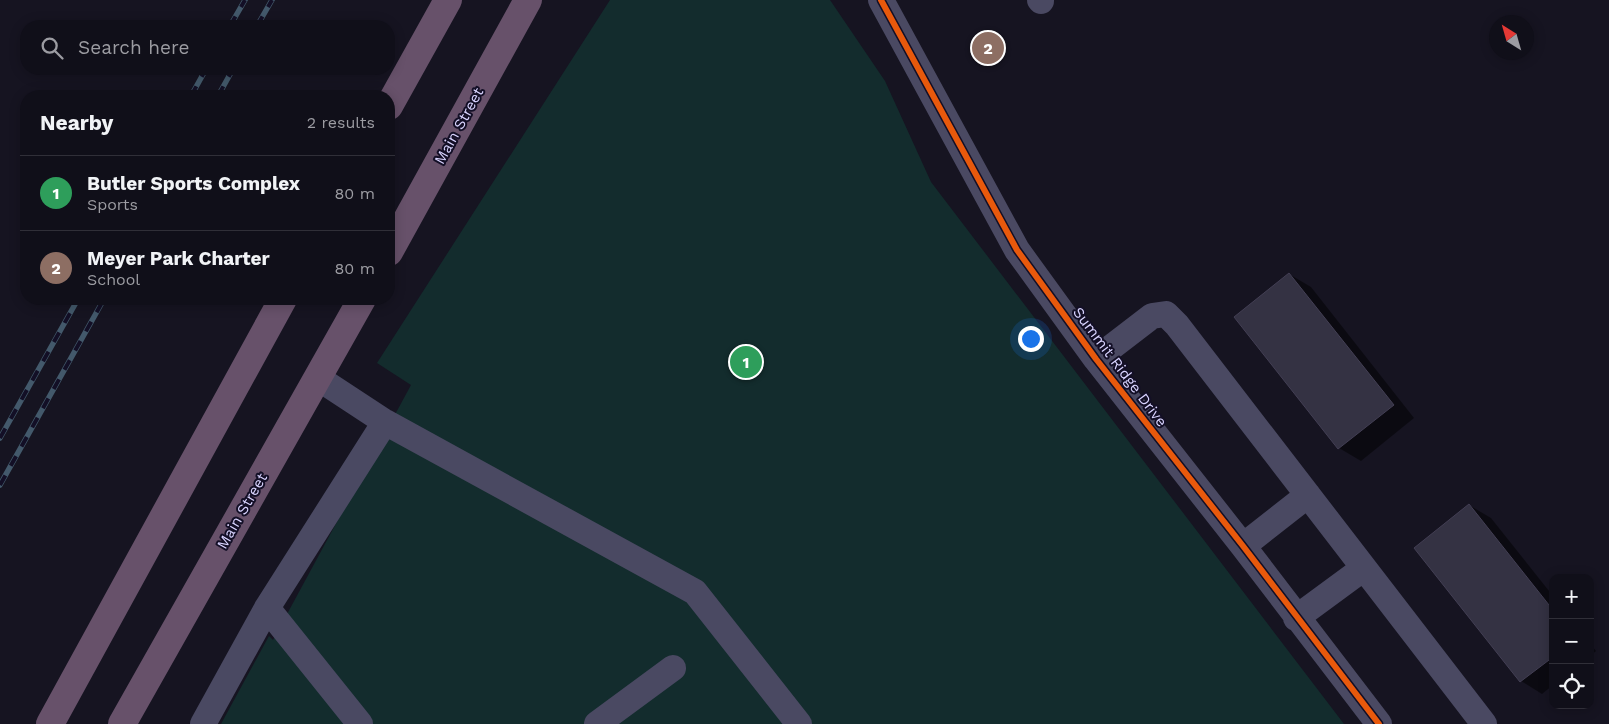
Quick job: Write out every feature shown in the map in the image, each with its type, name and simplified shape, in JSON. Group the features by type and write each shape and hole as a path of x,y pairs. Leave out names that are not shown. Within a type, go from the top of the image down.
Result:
{"highway":[{"path":"406,75 441,0"},
{"path":"395,95 448,0"},
{"name":"Main Street","path":"395,241 528,0"},
{"path":"429,180 548,0"},
{"path":"50,724 280,305"},
{"name":"Main Street","path":"122,724 359,305"}],"street":[{"name":"Summit Ridge Drive","path":"880,0 1018,250 1096,359 1243,546 1378,724"},
{"path":"1096,359 1152,316 1166,314 1177,325 1484,724"},
{"path":"318,378 385,422 694,592 798,724"},
{"path":"203,724 268,608 385,422"},
{"path":"1243,546 1308,495"},
{"path":"1296,618 1364,568"},
{"path":"268,608 360,724"},
{"path":"597,724 673,668"}],"green space":[{"path":"610,0 830,0 885,81 931,182 1344,724 221,724 269,636 273,640 411,385 377,363"}],"building":[{"path":"1289,273 1394,405 1338,449 1234,317"},
{"path":"1469,504 1549,605 1549,660 1520,682 1414,548"}],"railway":[{"path":"233,20 245,0"},
{"path":"260,20 272,0"},
{"path":"194,90 203,75"},
{"path":"221,90 230,75"},
{"path":"0,438 75,305"},
{"path":"0,485 101,305"}],"cycle path":[{"path":"881,0 1017,250 1096,359 1243,546 1379,724"}],"place":[{"name":"Meyer Park Charter","path":"988,48"},
{"name":"Butler Sports Complex","path":"746,362"}]}
